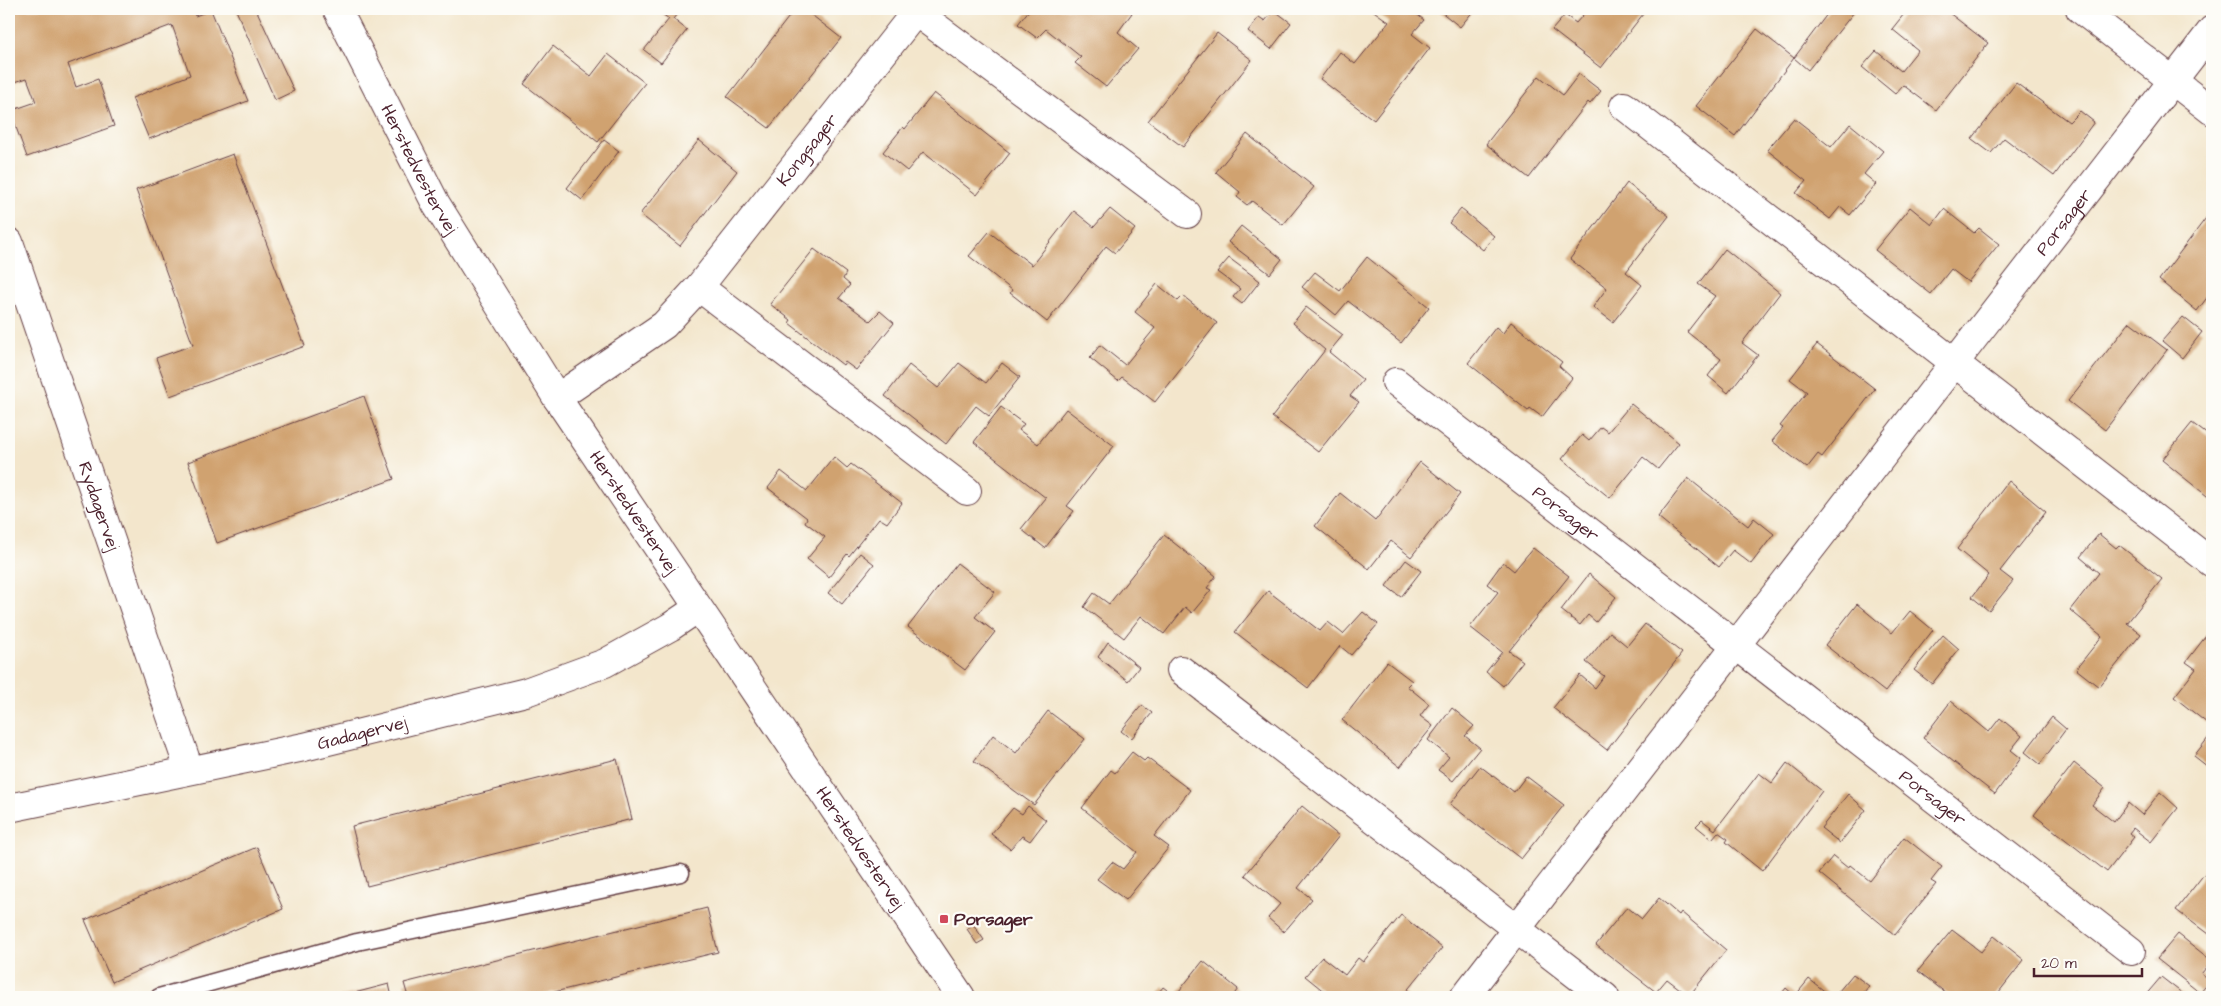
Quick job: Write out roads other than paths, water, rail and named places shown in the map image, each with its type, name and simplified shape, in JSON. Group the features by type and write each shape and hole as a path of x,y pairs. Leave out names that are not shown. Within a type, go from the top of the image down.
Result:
{"street":[{"name":"Herstedvestervej","path":"337,9 354,46 436,204 556,398 961,997"},
{"path":"2080,9 2212,111"},
{"name":"Kongsager","path":"556,398 664,325 699,287 916,10 1187,214"},
{"name":"Porsager","path":"1464,997 2212,30"},
{"path":"1624,106 2212,563"},
{"name":"Rydagervej","path":"9,242 189,769"},
{"path":"699,287 966,491"},
{"name":"Porsager","path":"1396,382 2131,951"},
{"name":"Gadagervej","path":"9,808 189,769 304,747 526,692 605,663 638,646 698,608"},
{"path":"1181,670 1605,997"}],"lane":[{"path":"159,997 357,942 681,873"}],"place":[{"name":"Porsager","path":"944,919"}]}
